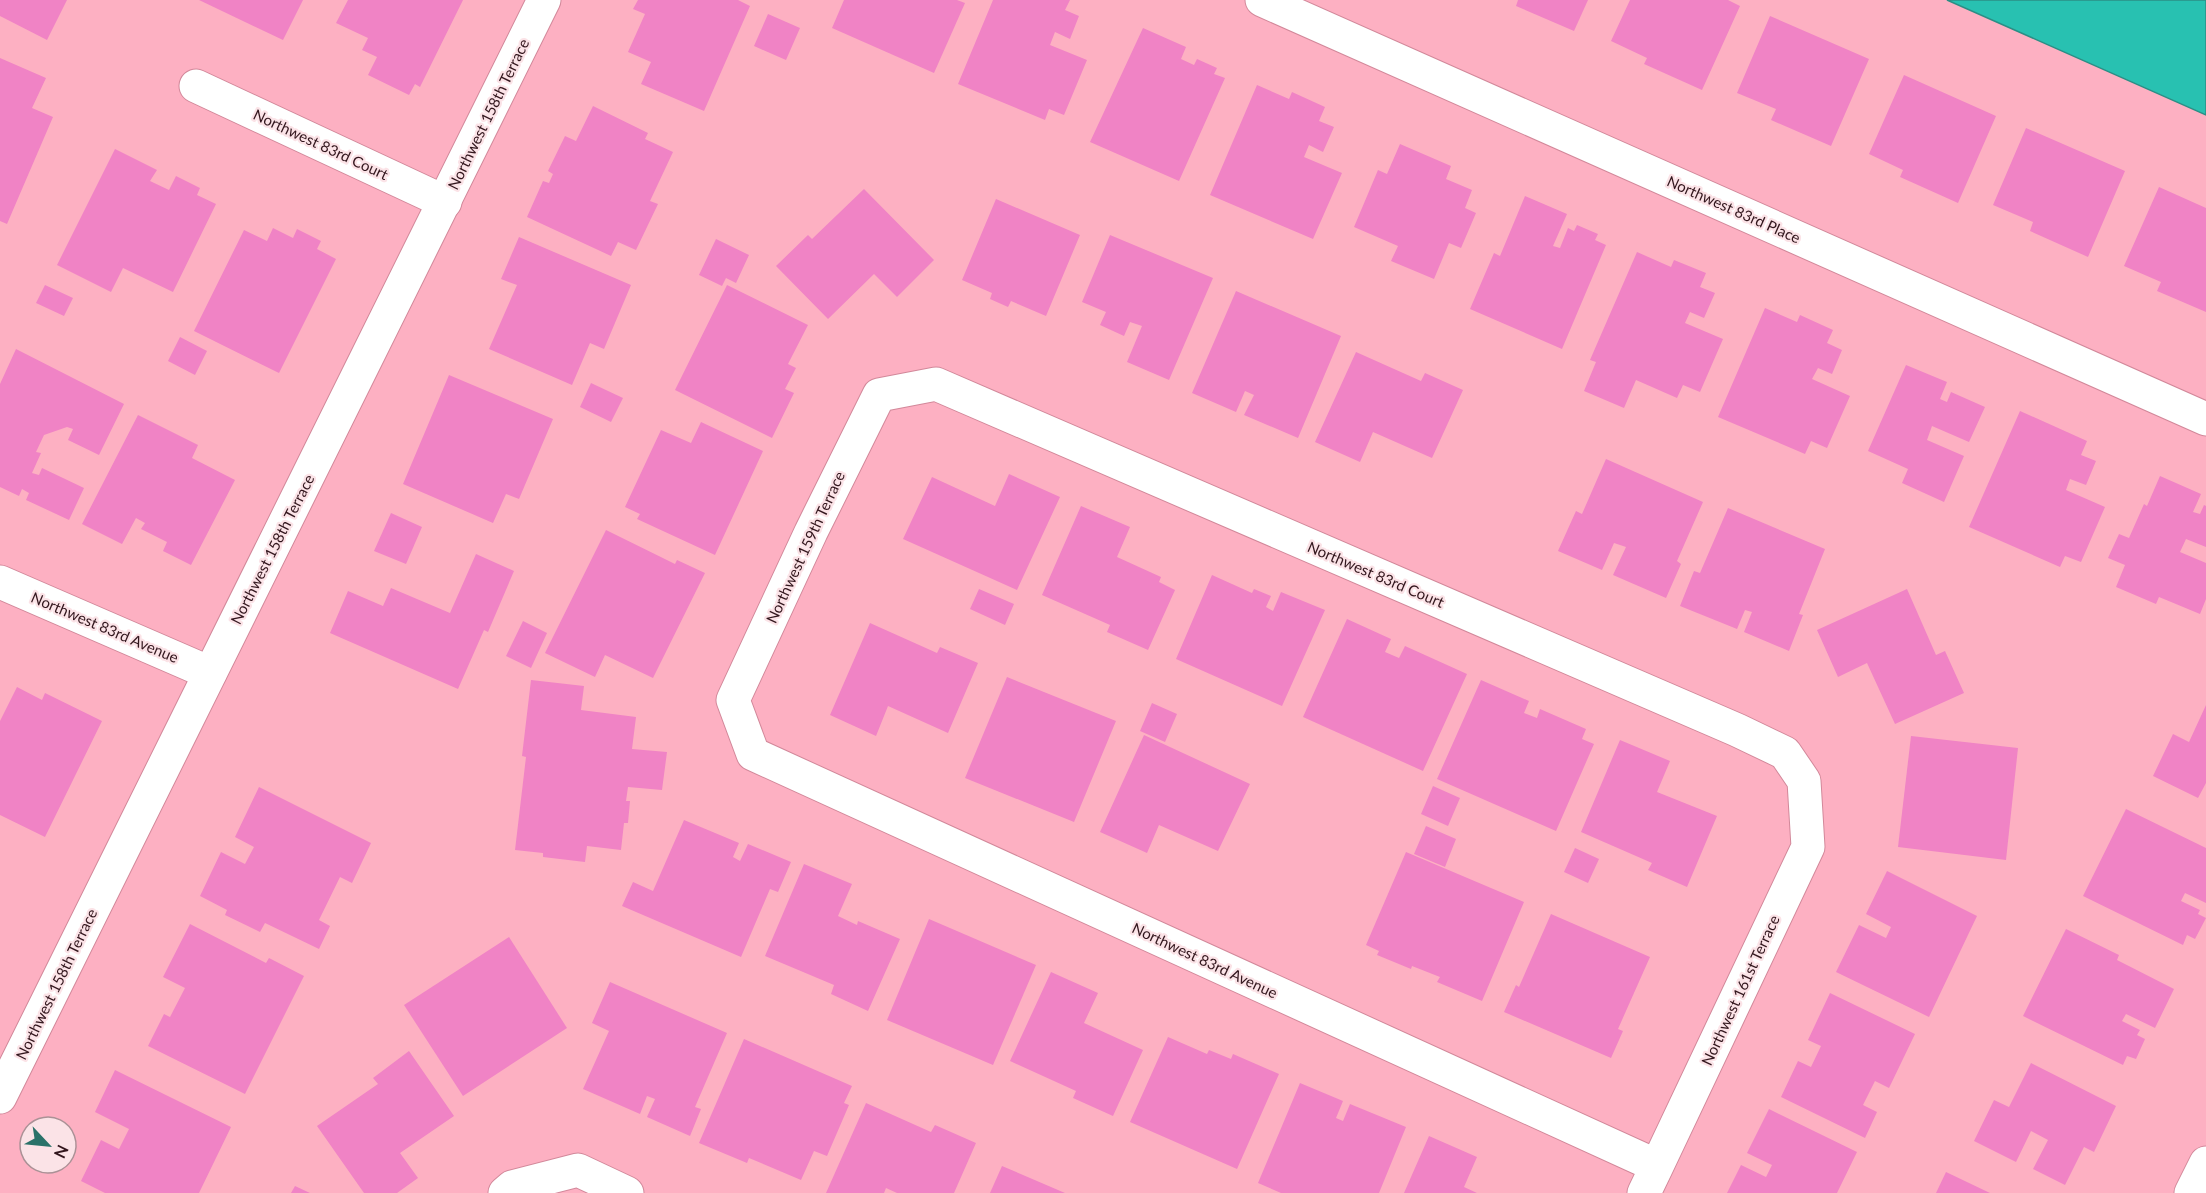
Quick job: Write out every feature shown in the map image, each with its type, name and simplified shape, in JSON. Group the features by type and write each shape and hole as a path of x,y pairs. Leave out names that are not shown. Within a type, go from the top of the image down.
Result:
{"street":[{"name":"Northwest 158th Terrace","path":"0,1097 544,0"},
{"name":"Northwest 83rd Place","path":"1262,0 2206,419"},
{"name":"Northwest 83rd Court","path":"196,86 445,202"},
{"name":"Northwest 83rd Court","path":"936,384 1737,730 1785,753 1804,781"},
{"name":"Northwest 159th Terrace","path":"753,754 734,700 811,532 879,395 936,384"},
{"name":"Northwest 83rd Avenue","path":"0,582 210,673"},
{"name":"Northwest 83rd Avenue","path":"753,754 1651,1180"},
{"name":"Northwest 161st Terrace","path":"1651,1180 1808,847 1804,781"},
{"path":"508,1190 578,1170 627,1193"}],"shaded area":[{"path":"1947,0 2206,0 2206,115"}],"building":[{"path":"0,0 67,0 47,40 0,16"},
{"path":"199,0 303,0 283,40"},
{"path":"348,0 463,0 420,87 415,84 409,95 368,75 377,57 362,50 368,38 336,23"},
{"path":"638,0 738,0 750,6 704,111 641,84 651,62 628,52 645,14 633,9"},
{"path":"844,0 957,0 965,3 934,73 832,28"},
{"path":"993,0 1070,0 1065,10 1079,16 1070,39 1055,32 1050,45 1087,60 1064,115 1049,109 1045,120 958,84"},
{"path":"1518,0 1588,0 1574,31 1516,6"},
{"path":"1630,0 1728,0 1740,6 1702,90 1644,64 1647,58 1611,41"},
{"path":"768,14 800,28 786,60 754,46"},
{"path":"1770,16 1869,59 1831,146 1771,120 1776,109 1737,93"},
{"path":"1143,28 1186,47 1181,59 1194,65 1197,59 1217,68 1214,74 1225,78 1179,181 1090,142"},
{"path":"0,58 46,78 32,108 53,117 7,224 0,221"},
{"path":"1904,75 1996,116 1958,203 1900,177 1903,170 1869,154"},
{"path":"1257,85 1289,99 1292,92 1325,107 1319,121 1334,127 1323,152 1309,145 1304,157 1342,173 1313,239 1210,195"},
{"path":"593,106 648,133 645,139 673,152 650,201 658,204 636,250 618,242 611,256 527,217 543,181 549,183 553,174 548,171 565,136 576,141"},
{"path":"2026,128 2125,171 2088,257 2030,231 2033,222 1993,205"},
{"path":"1400,144 1451,166 1446,179 1472,190 1465,208 1476,213 1461,248 1449,243 1434,279 1391,261 1398,246 1354,227 1378,170 1387,174"},
{"path":"115,149 157,170 150,181 169,190 176,176 200,188 197,195 216,204 173,292 123,268 111,292 57,265"},
{"path":"2159,187 2206,208 2206,312 2157,291 2161,282 2124,266"},
{"path":"864,189 934,260 897,297 874,274 828,319 776,266 808,235 812,239"},
{"path":"1525,196 1567,214 1553,246 1560,248 1568,228 1574,231 1577,225 1598,234 1595,240 1606,245 1562,349 1470,309 1494,253 1500,256"},
{"path":"996,199 1080,235 1046,316 1011,301 1008,307 990,299 992,293 962,280"},
{"path":"273,228 293,238 297,229 321,241 317,249 336,259 279,373 194,331 244,230 267,241"},
{"path":"1110,235 1213,278 1169,380 1127,362 1142,326 1130,322 1124,336 1100,325 1106,312 1082,302"},
{"path":"519,237 631,285 604,349 590,343 572,385 489,349 517,285 501,279"},
{"path":"716,239 749,255 736,283 726,278 722,286 699,275"},
{"path":"1637,252 1671,267 1674,260 1706,273 1700,287 1715,293 1704,318 1690,312 1685,323 1723,339 1700,392 1683,385 1677,398 1636,380 1624,408 1584,391 1596,362 1590,360"},
{"path":"45,285 73,298 64,316 36,303"},
{"path":"727,285 808,325 788,364 796,368 785,389 794,393 772,438 675,390"},
{"path":"1236,291 1341,336 1298,438 1244,415 1254,395 1245,391 1236,412 1192,393"},
{"path":"1765,308 1797,322 1800,315 1833,330 1827,343 1842,350 1832,374 1818,368 1812,379 1850,396 1827,448 1811,441 1805,454 1718,417"},
{"path":"180,337 207,351 195,375 168,361"},
{"path":"16,349 124,404 99,455 68,440 73,429 67,427 44,435 36,452 41,453 32,473 39,475 42,468 84,488 69,520 26,500 29,493 22,489 19,496 0,487 0,384"},
{"path":"1356,352 1421,381 1425,373 1463,390 1432,458 1373,432 1360,462 1315,442"},
{"path":"1906,365 1947,382 1940,399 1947,402 1951,392 1985,407 1969,442 1932,426 1927,440 1964,456 1944,502 1902,483 1908,469 1868,451"},
{"path":"449,375 553,419 519,499 506,494 493,523 403,484"},
{"path":"591,383 623,398 611,422 580,407"},
{"path":"2020,411 2087,441 2081,455 2096,461 2086,485 2070,479 2066,490 2105,507 2081,562 2065,556 2060,567 1969,527"},
{"path":"138,415 198,445 192,458 235,480 191,565 163,551 167,542 141,529 145,523 136,518 122,544 82,524"},
{"path":"701,422 763,451 715,555 637,519 640,514 625,507 661,430 691,443"},
{"path":"1606,459 1703,502 1677,561 1681,564 1666,598 1613,575 1626,547 1614,543 1602,570 1558,551 1576,511 1582,514"},
{"path":"1009,474 1060,497 1017,590 903,539 932,477 995,506"},
{"path":"2160,476 2201,494 2193,512 2200,514 2204,505 2206,506 2206,547 2186,539 2180,552 2206,563 2206,599 2200,614 2159,597 2156,604 2116,587 2125,565 2108,558 2119,534 2129,538"},
{"path":"1081,506 1130,527 1117,557 1161,577 1159,582 1175,590 1148,650 1107,632 1110,625 1042,595"},
{"path":"1728,508 1825,549 1799,614 1803,615 1789,651 1744,632 1752,612 1745,610 1737,629 1680,606 1694,571 1700,573"},
{"path":"391,513 422,527 406,564 374,551"},
{"path":"606,530 675,564 677,560 705,573 653,678 605,655 595,677 545,653"},
{"path":"476,554 514,571 488,632 484,630 458,689 330,633 348,591 383,606 391,588 450,613"},
{"path":"1212,575 1252,593 1254,589 1271,596 1266,607 1273,611 1281,592 1325,610 1282,706 1176,659"},
{"path":"979,589 1014,604 1005,625 970,609"},
{"path":"1907,589 1936,655 1945,651 1964,693 1895,724 1867,663 1838,677 1817,630"},
{"path":"1347,619 1391,639 1385,652 1399,658 1405,646 1467,674 1423,771 1303,717"},
{"path":"523,621 547,633 531,668 506,656"},
{"path":"870,623 937,653 940,647 978,663 948,733 888,706 876,736 830,715"},
{"path":"1007,677 1116,721 1074,822 965,778"},
{"path":"531,680 584,686 581,710 636,717 632,749 667,752 662,790 628,787 626,801 630,801 628,823 624,823 621,850 587,846 585,862 543,857 543,853 515,850 526,757 522,756"},
{"path":"1481,680 1529,701 1524,713 1537,718 1540,709 1586,729 1582,739 1594,744 1556,831 1437,779"},
{"path":"17,687 42,700 45,693 102,721 45,837 0,815 0,721"},
{"path":"1152,703 1177,714 1165,742 1140,731"},
{"path":"2206,705 2206,783 2198,798 2153,776 2173,734 2189,742"},
{"path":"1144,735 1250,784 1218,851 1159,825 1147,853 1100,832"},
{"path":"1911,736 2018,748 2006,860 1898,847"},
{"path":"1620,740 1670,761 1657,792 1717,816 1687,887 1648,870 1652,863 1581,832"},
{"path":"1433,786 1460,798 1448,826 1421,814"},
{"path":"259,787 371,843 352,883 340,877 319,920 330,926 319,949 265,923 260,932 225,915 227,910 200,896 221,852 245,864 254,847 235,837"},
{"path":"2126,809 2206,848 2206,903 2185,893 2181,901 2200,910 2198,914 2206,918 2195,939 2187,935 2183,945 2083,896"},
{"path":"684,820 739,843 733,857 740,861 748,844 791,862 778,892 770,889 741,957 622,906 633,882 653,891"},
{"path":"1426,826 1456,839 1445,867 1414,854"},
{"path":"1575,848 1599,859 1588,883 1564,872"},
{"path":"1406,852 1524,902 1482,1001 1437,982 1440,977 1412,966 1411,969 1377,955 1379,951 1366,945"},
{"path":"804,864 852,884 838,916 857,925 858,921 900,939 868,1011 831,994 834,985 765,956"},
{"path":"1887,871 1977,916 1929,1017 1836,972 1859,925 1886,938 1891,927 1866,914"},
{"path":"1551,914 1650,957 1618,1029 1623,1031 1611,1058 1504,1012 1516,985 1519,987"},
{"path":"929,919 1036,965 993,1065 887,1020"},
{"path":"190,924 266,963 269,958 304,976 245,1094 148,1046 164,1014 170,1017 185,988 163,977"},
{"path":"2066,929 2119,955 2117,960 2174,989 2155,1028 2126,1014 2122,1021 2140,1030 2137,1035 2145,1039 2136,1059 2127,1056 2123,1065 2023,1016"},
{"path":"509,937 567,1028 463,1096 404,1005"},
{"path":"1051,972 1098,993 1084,1023 1143,1050 1113,1116 1073,1098 1076,1091 1010,1061"},
{"path":"610,982 727,1033 695,1107 701,1109 690,1136 647,1117 655,1099 647,1096 640,1114 583,1089 609,1031 592,1023"},
{"path":"1830,993 1915,1034 1889,1088 1875,1081 1863,1105 1877,1112 1865,1138 1781,1097 1798,1061 1811,1067 1821,1046 1808,1040"},
{"path":"1168,1037 1207,1054 1209,1050 1231,1059 1233,1054 1279,1074 1237,1169 1130,1122"},
{"path":"744,1039 852,1086 844,1103 849,1105 827,1156 814,1151 801,1180 749,1158 747,1163 699,1143"},
{"path":"409,1051 454,1116 400,1153 418,1178 397,1193 364,1193 317,1126 378,1084 373,1078"},
{"path":"2031,1063 2116,1106 2094,1152 2084,1147 2065,1185 2033,1169 2048,1140 2031,1131 2016,1162 1974,1141 1994,1100 2009,1107"},
{"path":"115,1070 231,1127 199,1193 105,1193 81,1181 101,1140 119,1149 129,1129 95,1112"},
{"path":"1300,1083 1343,1101 1336,1118 1343,1121 1350,1104 1406,1127 1379,1193 1281,1193 1258,1183"},
{"path":"866,1103 931,1132 935,1125 976,1143 954,1193 897,1193 886,1188 884,1193 826,1193"},
{"path":"1769,1109 1857,1152 1837,1193 1727,1193 1741,1165 1766,1177 1772,1165 1747,1153"},
{"path":"1429,1136 1477,1157 1464,1187 1477,1193 1404,1193"},
{"path":"1002,1166 1065,1193 990,1193"},
{"path":"1946,1172 1990,1193 1936,1193"},
{"path":"295,1186 310,1193 291,1193"}]}
